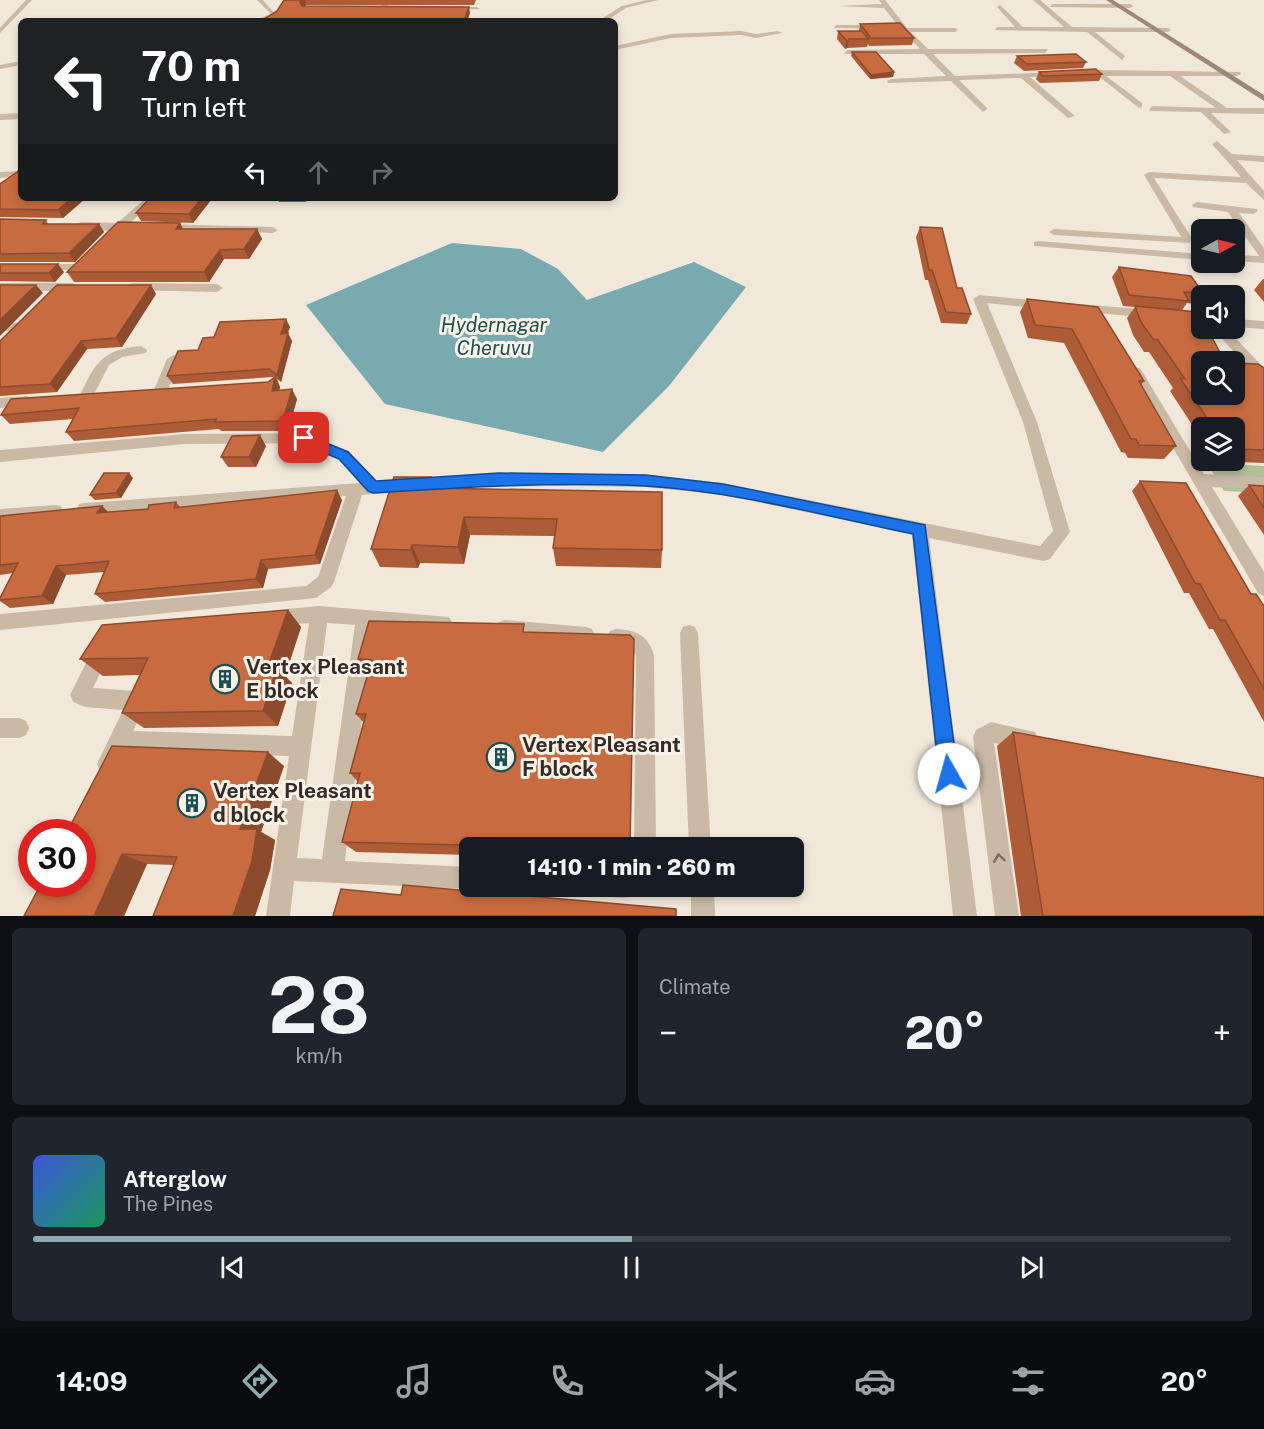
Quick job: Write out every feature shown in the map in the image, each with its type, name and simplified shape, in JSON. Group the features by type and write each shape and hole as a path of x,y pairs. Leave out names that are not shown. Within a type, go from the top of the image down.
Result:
{"main road":[{"path":"1108,0 1130,6 1264,90"},
{"path":"1119,3 1155,30 1264,99"}],"street":[{"path":"376,18 389,0"},
{"path":"606,18 624,8 655,0"},
{"path":"1036,0 1069,28"},
{"path":"841,6 884,3 903,28 983,109"},
{"path":"1052,6 1119,3"},
{"path":"1000,7 1020,28"},
{"path":"371,9 392,9"},
{"path":"444,9 477,9"},
{"path":"836,27 955,30"},
{"path":"997,29 1168,30"},
{"path":"1088,29 1122,58"},
{"path":"618,47 670,36 741,33 756,36 778,33"},
{"path":"847,52 1045,51"},
{"path":"891,81 1097,72 1238,74"},
{"path":"1097,72 1139,105"},
{"path":"1169,72 1224,109"},
{"path":"1022,75 1071,116"},
{"path":"1153,109 1264,111"},
{"path":"1202,109 1227,132"},
{"path":"2,118 18,116"},
{"path":"1217,144 1264,197"},
{"path":"1229,157 1264,159"},
{"path":"0,175 17,178"},
{"path":"1054,232 1186,241 1186,237 1149,175 1249,180"},
{"path":"104,243 149,201"},
{"path":"1197,206 1253,211"},
{"path":"1231,209 1264,258"},
{"path":"72,225 273,230"},
{"path":"1038,244 1191,255"},
{"path":"1245,258 1264,258"},
{"path":"0,267 83,263 42,303"},
{"path":"0,287 81,287"},
{"path":"115,287 217,288"},
{"path":"0,515 499,479 646,481 723,489 1044,554 1062,532 1030,422 979,299 1166,316"},
{"path":"0,327 22,323 6,340"},
{"path":"1245,324 1264,325"},
{"path":"1229,339 1263,372"},
{"path":"107,396 81,398 109,357 118,352 141,350"},
{"path":"160,392 174,359"},
{"path":"1134,371 1264,588"},
{"path":"0,403 43,400"},
{"path":"0,456 185,439 304,438 344,455 365,488"},
{"path":"1198,480 1264,483"},
{"path":"0,622 310,593 325,582 365,488"},
{"path":"920,529 965,916"},
{"path":"279,916 319,615"},
{"path":"261,620 319,615 458,624"},
{"path":"332,870 365,617"},
{"path":"481,626 632,638 643,647 645,837"},
{"path":"689,633 699,837"},
{"path":"99,782 135,706 135,701 85,698 80,695 100,654 113,635"},
{"path":"1007,916 983,738 991,732 1046,742"},
{"path":"119,741 302,746"},
{"path":"284,869 459,877"},
{"path":"702,897 703,916"}],"lane":[{"path":"0,31 29,0"},
{"path":"260,0 275,15 265,18"},
{"path":"0,67 18,64"}],"green space":[{"path":"1245,465 1264,466 1264,493 1224,491 1212,471 1245,471"}],"water":[{"name":"Hydernagar Cheruvu","path":"452,243 521,249 558,269 587,300 694,262 746,287 669,386 603,452 385,404 306,305"}],"building":[{"path":"284,0 303,0 300,2 302,6 469,7 465,18 266,18 277,11"},
{"path":"900,23 914,38 871,38 860,24"},
{"path":"838,31 861,31 869,39 849,39 847,41"},
{"path":"852,52 876,52 894,72 871,75"},
{"path":"1076,54 1086,62 1027,64 1017,56"},
{"path":"1096,69 1102,74 1043,76 1039,72"},
{"path":"17,172 18,201 68,201 58,210 0,209 0,184"},
{"path":"147,201 200,201 189,214 136,213"},
{"path":"0,219 46,220 42,224 99,224 69,253 0,254"},
{"path":"118,222 180,223 176,229 257,229 244,249 220,250 204,272 67,272"},
{"path":"920,227 942,228 957,288 962,288 971,314 946,312 932,270 929,270"},
{"path":"0,264 58,264 49,273 0,273"},
{"path":"1119,267 1191,276 1197,285 1191,285 1191,292 1184,292 1189,301 1129,295"},
{"path":"0,285 36,285 0,320"},
{"path":"57,285 151,285 116,338 81,341 50,384 0,387 0,341"},
{"path":"1027,299 1098,307 1144,381 1139,381 1176,446 1139,445 1136,439 1131,439 1072,329 1035,325"},
{"path":"1135,306 1191,311 1191,339 1213,339 1219,351 1191,351 1191,394 1180,378 1185,379 1158,340 1153,339 1141,322"},
{"path":"286,319 281,334 288,333 277,375 269,369 167,376 178,351 198,350 203,338 214,337 220,322"},
{"path":"1245,363 1258,364 1264,368 1264,450 1245,449 1245,417 1206,417 1198,405 1245,405"},
{"path":"275,377 272,391 292,389 283,421 215,422 216,419 66,432 79,408 1,415 11,399 268,382"},
{"path":"260,435 249,457 221,457 232,436"},
{"path":"104,473 129,473 116,493 90,495"},
{"path":"394,477 431,477 428,488 662,492 662,550 553,548 557,519 464,517 458,547 412,545 411,550 371,549"},
{"path":"1140,481 1186,483 1251,594 1256,594 1264,606 1264,689 1225,620 1220,620 1200,584 1195,583"},
{"path":"1249,485 1264,486 1264,508"},
{"path":"337,490 315,555 261,560 256,579 95,594 109,561 56,566 42,596 0,600 18,563 0,565 0,516 102,506 97,513 148,509 149,505 176,502 174,508"},
{"name":"Vertex Pleasant E block","path":"288,610 268,666 277,667 263,711 122,713 148,658 80,659 102,625"},
{"name":"Vertex Pleasant F block","path":"369,621 524,624 523,632 630,635 634,639 630,837 459,837 459,845 342,842 360,773 350,773 366,714 356,714 372,660 358,659"},
{"path":"1013,732 1264,778 1264,916 1043,916"},
{"name":"Vertex Pleasant d block","path":"112,746 268,752 240,829 257,829 252,861 233,916 153,916 177,857 122,854 94,916 24,916 34,897 96,897 96,819 74,819"},
{"path":"403,885 459,890 459,897 540,897 676,909 676,916 333,916 341,889 401,895"}],"place":[{"name":"Vertex Pleasant E block","path":"225,679"},
{"name":"Vertex Pleasant F block","path":"501,757"},
{"name":"Vertex Pleasant d block","path":"192,803"}],"route":[{"path":"304,438 344,455 373,487 499,479 646,481 723,489 920,529 949,774"}]}
